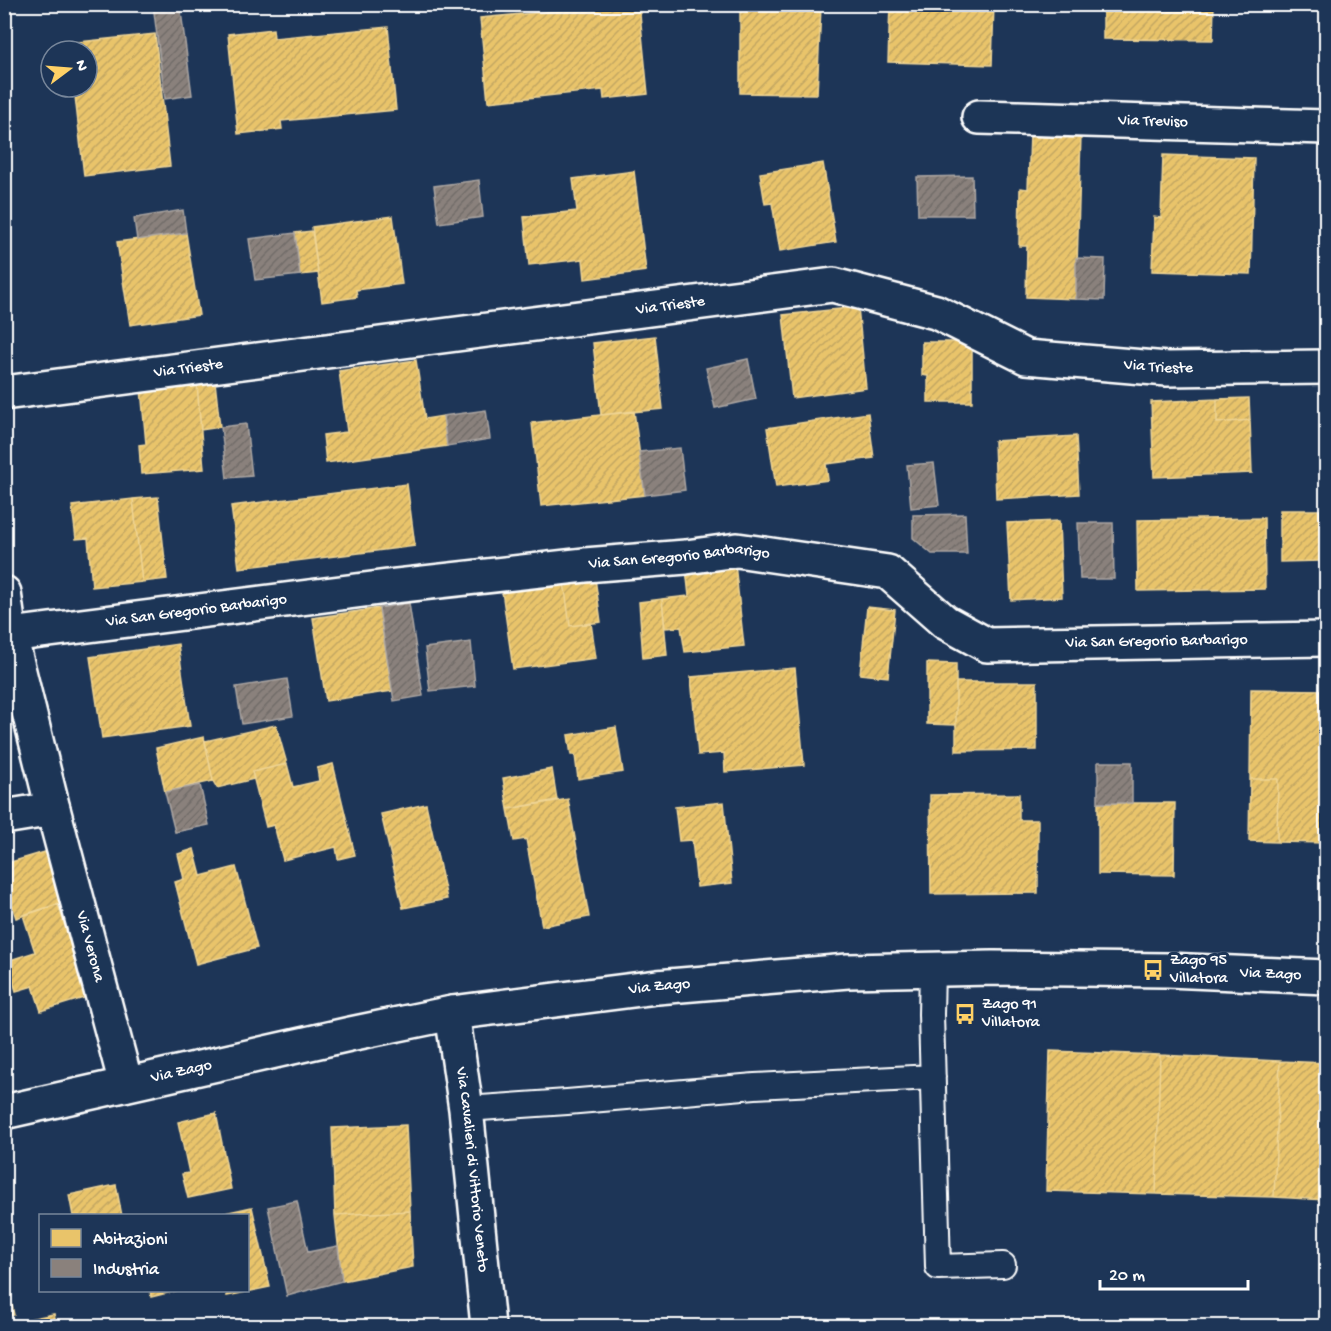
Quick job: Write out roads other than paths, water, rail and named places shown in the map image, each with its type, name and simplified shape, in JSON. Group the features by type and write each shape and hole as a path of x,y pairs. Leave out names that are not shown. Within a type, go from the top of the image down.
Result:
{"street":[{"name":"Via Treviso","path":"979,117 1326,127"},
{"name":"Via Trieste","path":"4,393 833,285 936,312 1026,357 1167,369 1326,367"},
{"name":"Via San Gregorio Barbarigo","path":"10,635 395,586 737,550 888,572 945,622 987,645 1326,639"},
{"name":"Via Verona","path":"4,593 10,635 53,809 126,1084"},
{"path":"4,817 53,809"},
{"name":"Via Zago","path":"4,1112 452,1013 657,987 848,971 992,968 1144,970 1326,977"},
{"name":"Via Cavalieri di Vittorio Veneto","path":"452,1013 466,1109 488,1326"}],"lane":[{"path":"932,969 938,1266 1003,1265"},
{"path":"466,1109 755,1086 933,1077"}],"place":[{"name":"Zago 95 Villatora","path":"1153,970"},
{"name":"Zago 91 Villatora","path":"965,1014"}]}
